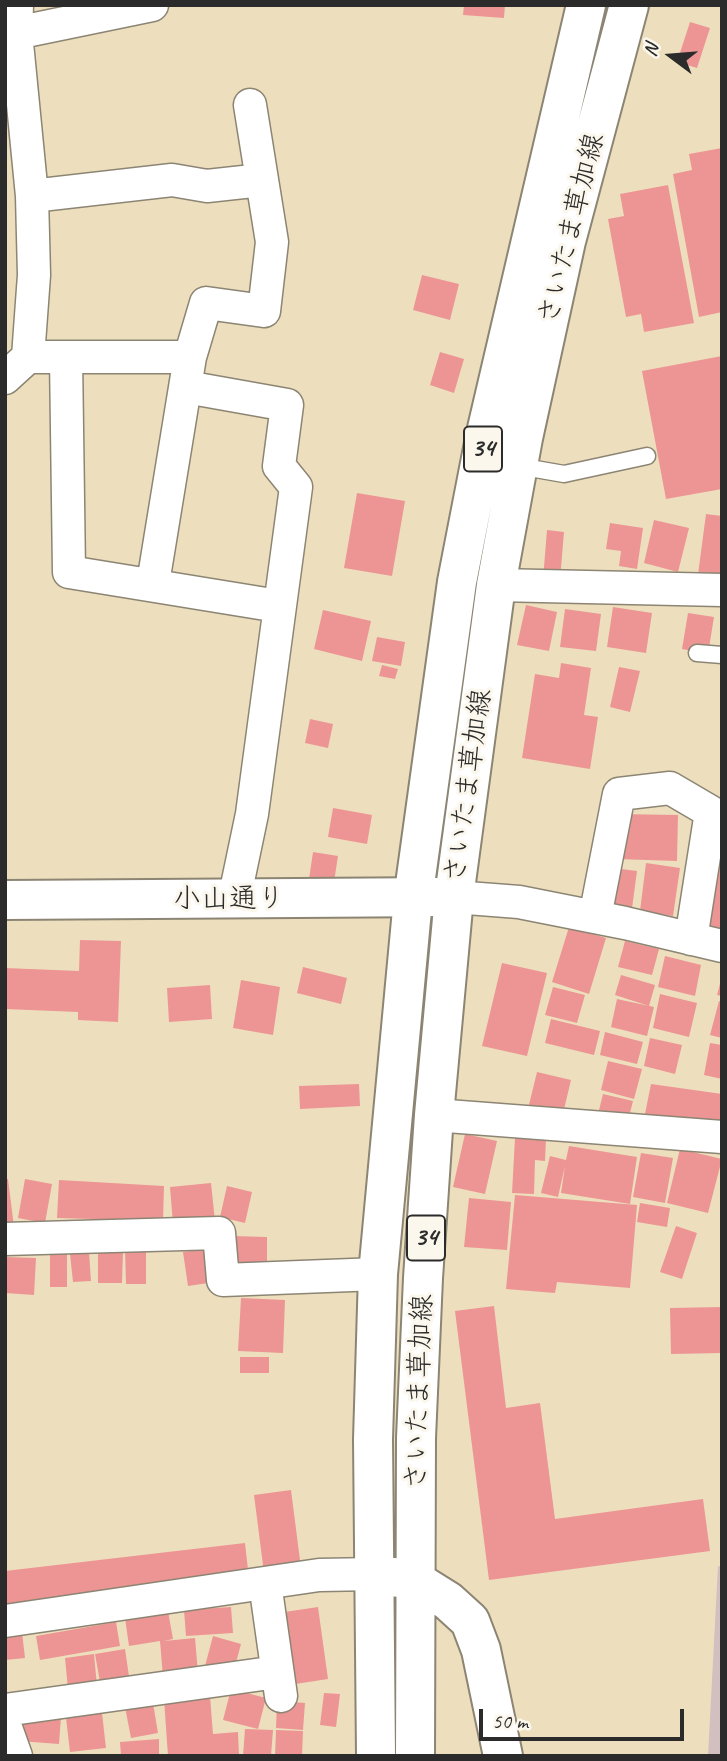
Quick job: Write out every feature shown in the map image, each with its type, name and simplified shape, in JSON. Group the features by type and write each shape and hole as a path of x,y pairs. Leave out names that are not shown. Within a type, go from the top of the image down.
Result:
{"main road":[{"name":"さいたま草加線","path":"376,1756 373,1439 378,1274 413,899 459,569 512,316 586,5"},
{"name":"さいたま草加線","path":"415,1756 416,1438 434,1115 454,897 496,585 518,466 566,241 629,5"},
{"name":"小山通り","path":"5,900 454,897"},
{"path":"375,1574 416,1581 448,1601 470,1621 481,1650 503,1756"}],"street":[{"path":"152,5 12,25 32,196 34,275 16,367 66,357 188,372 287,405 279,466 296,487 252,814 234,900"},
{"path":"153,583 188,372 206,303 264,311 272,242 250,106"},
{"path":"32,196 172,180 207,186 262,180"},
{"path":"66,357 69,572 153,583 278,606"},
{"path":"496,585 722,590"},
{"path":"595,917 620,794 670,788 711,813 691,939"},
{"path":"454,897 519,902 722,946"},
{"path":"434,1115 722,1137"},
{"path":"5,1239 219,1233 223,1280 378,1274"},
{"path":"5,1621 319,1575 375,1574"},
{"path":"5,1710 279,1684 265,1583"},
{"path":"5,1725 16,1756"}],"lane":[{"path":"518,466 564,474 648,456"},
{"path":"697,653 722,655"}],"shaded area":[{"path":"718,1566 722,1567 722,1756 708,1756"}],"building":[{"path":"464,5 505,5 504,18 463,15"},
{"path":"690,22 710,28 697,68 677,62"},
{"path":"722,148 722,312 699,317 673,174 692,170 689,154"},
{"path":"668,185 694,323 644,332 641,314 626,317 608,219 624,216 620,194"},
{"path":"422,275 459,284 450,320 413,310"},
{"path":"440,352 464,359 454,393 430,385"},
{"path":"722,356 722,489 666,499 642,371"},
{"path":"357,493 405,501 392,576 344,568"},
{"path":"706,514 722,516 722,585 697,582"},
{"path":"654,520 689,528 678,572 644,563"},
{"path":"610,523 643,528 637,569 619,566 621,551 606,549"},
{"path":"547,530 564,532 560,580 543,579"},
{"path":"526,605 557,612 549,651 517,645"},
{"path":"613,607 652,613 646,653 607,647"},
{"path":"565,609 601,614 596,651 560,647"},
{"path":"323,610 371,621 362,661 314,649"},
{"path":"688,613 714,617 708,654 682,649"},
{"path":"377,637 405,642 401,666 372,661"},
{"path":"561,663 591,668 584,715 598,717 590,769 522,758 535,674 559,678"},
{"path":"382,665 398,669 395,679 379,676"},
{"path":"619,667 640,671 630,712 610,707"},
{"path":"310,719 333,724 328,748 305,743"},
{"path":"333,808 372,815 367,844 328,837"},
{"path":"617,814 678,815 677,861 616,859"},
{"path":"722,842 722,940 701,936"},
{"path":"313,852 338,856 334,882 309,879"},
{"path":"646,863 680,868 673,916 640,911"},
{"path":"613,868 637,871 631,916 607,912"},
{"path":"569,927 606,938 589,994 552,982"},
{"path":"80,940 121,941 118,1022 78,1020 78,1012 5,1009 5,968 79,971"},
{"path":"625,941 659,949 652,975 618,967"},
{"path":"665,956 701,965 695,996 658,987"},
{"path":"502,963 547,973 527,1056 482,1046"},
{"path":"303,967 347,978 341,1004 297,993"},
{"path":"621,975 655,985 649,1006 615,995"},
{"path":"722,976 722,996 717,995"},
{"path":"241,980 280,987 273,1035 233,1028"},
{"path":"210,985 212,1019 169,1022 167,988"},
{"path":"553,987 585,995 577,1023 545,1015"},
{"path":"660,994 697,1003 689,1037 653,1028"},
{"path":"617,999 654,1007 647,1036 611,1027"},
{"path":"719,1001 722,1002 722,1038 710,1035"},
{"path":"551,1019 600,1031 594,1055 545,1043"},
{"path":"605,1032 643,1042 637,1064 600,1055"},
{"path":"650,1038 682,1045 675,1074 644,1066"},
{"path":"710,1043 722,1045 722,1079 704,1075"},
{"path":"608,1061 642,1069 634,1099 601,1090"},
{"path":"537,1072 571,1080 561,1122 527,1113"},
{"path":"359,1084 360,1106 300,1109 299,1086"},
{"path":"651,1084 722,1094 720,1127 645,1114"},
{"path":"603,1094 633,1101 629,1117 599,1110"},
{"path":"465,1134 497,1141 485,1194 453,1187"},
{"path":"515,1138 546,1139 545,1161 535,1160 534,1194 512,1193"},
{"path":"569,1146 637,1157 630,1204 561,1193 565,1166 558,1197 541,1193 550,1156 566,1160"},
{"path":"680,1149 722,1159 708,1213 667,1203"},
{"path":"641,1153 673,1158 665,1203 633,1197"},
{"path":"5,1179 8,1179 14,1227 5,1228"},
{"path":"25,1179 52,1184 45,1223 18,1218"},
{"path":"59,1180 164,1186 163,1221 57,1218"},
{"path":"211,1183 215,1221 173,1224 170,1187"},
{"path":"227,1186 252,1192 245,1223 220,1217"},
{"path":"515,1195 637,1205 630,1288 557,1282 555,1293 506,1289"},
{"path":"469,1198 511,1202 507,1250 464,1247"},
{"path":"640,1203 670,1208 667,1227 637,1222"},
{"path":"676,1226 697,1233 682,1279 660,1272"},
{"path":"233,1236 267,1237 267,1264 233,1264"},
{"path":"210,1248 215,1282 188,1286 183,1252"},
{"path":"125,1249 146,1249 146,1284 126,1284"},
{"path":"89,1252 91,1281 73,1282 70,1254"},
{"path":"98,1252 123,1252 122,1283 98,1283"},
{"path":"50,1253 67,1253 67,1287 50,1287"},
{"path":"5,1257 36,1258 34,1295 5,1293"},
{"path":"241,1298 285,1300 283,1353 238,1351"},
{"path":"494,1306 506,1408 540,1403 555,1519 703,1499 710,1551 489,1580 455,1311"},
{"path":"722,1307 722,1353 671,1354 670,1308"},
{"path":"240,1357 269,1357 269,1373 240,1373"},
{"path":"291,1490 301,1568 264,1573 254,1495"},
{"path":"245,1543 249,1579 5,1607 5,1571"},
{"path":"231,1607 233,1633 186,1636 184,1610"},
{"path":"318,1607 328,1679 289,1685 278,1613"},
{"path":"168,1611 173,1639 164,1641 195,1638 198,1673 163,1677 160,1641 129,1646 125,1618"},
{"path":"116,1622 120,1646 40,1660 36,1636"},
{"path":"22,1632 25,1658 5,1660 5,1634"},
{"path":"213,1636 241,1644 233,1674 205,1666"},
{"path":"125,1649 130,1683 101,1688 95,1654"},
{"path":"94,1654 97,1686 68,1689 65,1658"},
{"path":"231,1689 266,1698 258,1729 223,1720"},
{"path":"324,1693 340,1694 336,1727 320,1725"},
{"path":"210,1696 213,1734 238,1732 239,1756 168,1756 164,1699"},
{"path":"277,1701 305,1703 303,1730 276,1728"},
{"path":"153,1703 158,1733 131,1738 125,1707"},
{"path":"102,1713 106,1748 70,1752 66,1718"},
{"path":"20,1714 61,1717 59,1744 19,1741"},
{"path":"245,1729 273,1730 271,1756 243,1756"},
{"path":"276,1730 303,1731 302,1756 275,1756"},
{"path":"159,1739 159,1756 121,1756 120,1742"}]}
